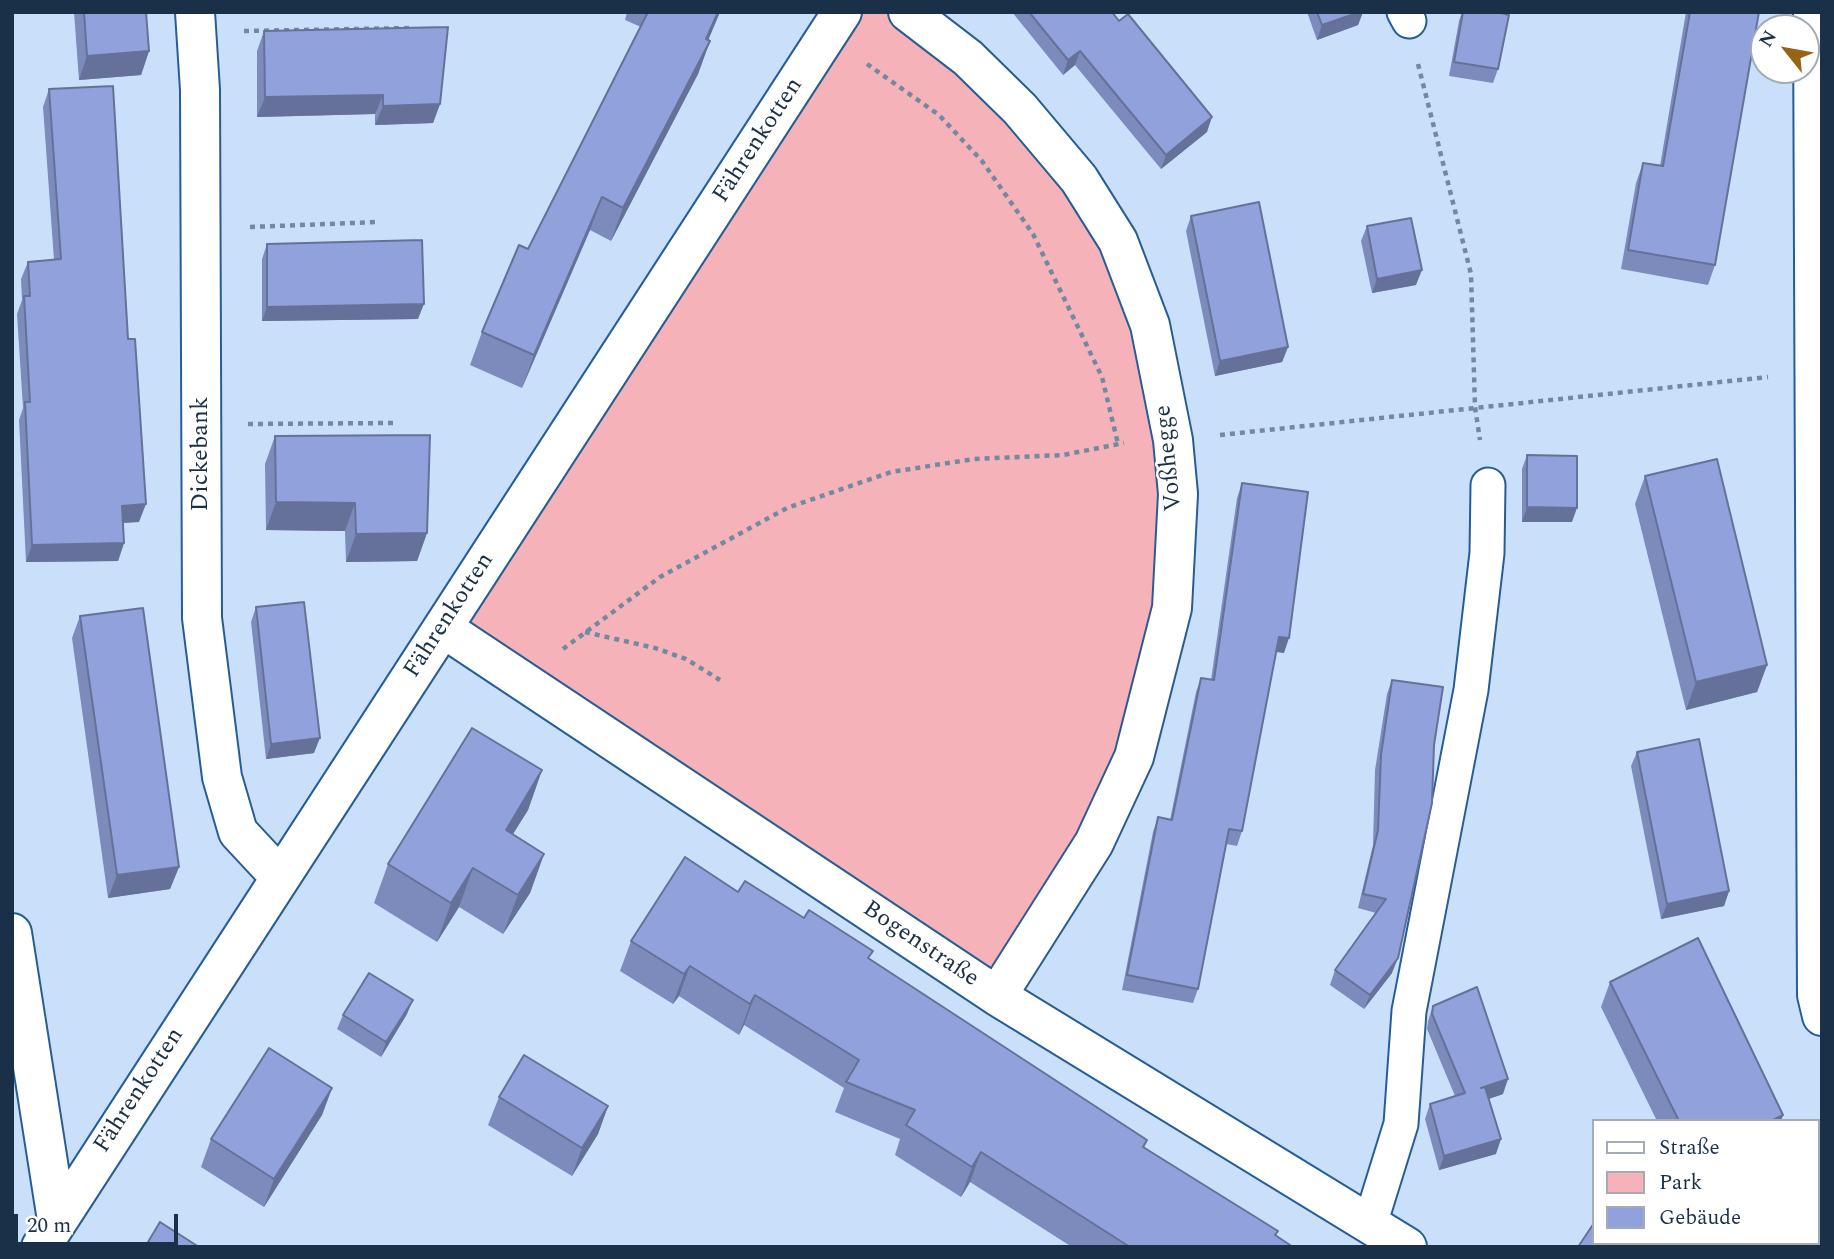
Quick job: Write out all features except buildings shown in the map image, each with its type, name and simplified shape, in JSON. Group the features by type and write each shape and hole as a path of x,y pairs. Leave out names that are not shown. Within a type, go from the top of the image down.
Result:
{"street":[{"name":"Voßhegge","path":"908,12 968,58 1020,109 1079,180 1118,241 1150,325 1172,440 1178,494 1172,608 1134,757 1094,843 997,996"},
{"path":"1813,12 1817,981 1822,1016"},
{"name":"Dickebank","path":"196,22 201,229 202,618 222,777 238,832 279,876"},
{"name":"Fährenkotten","path":"49,1233 834,25"},
{"name":"Bogenstraße","path":"443,628 997,996 1407,1247"},
{"name":"Fährenkotten","path":"12,933 49,1233"}],"lane":[{"path":"1370,1224 1401,1124 1409,1011 1471,690 1487,553 1488,485"}],"path":[{"path":"1406,17 1471,274 1475,407 1488,485"},
{"path":"196,22 411,28"},
{"path":"834,25 883,74 939,115 982,161 1033,234 1102,377 1118,443"},
{"path":"201,229 378,222"},
{"path":"201,424 394,424"},
{"path":"584,632 656,648 686,659 720,680"}],"green space":[{"path":"842,12 906,12 984,74 1128,266 1176,529 1134,757 997,996 443,628"}]}
